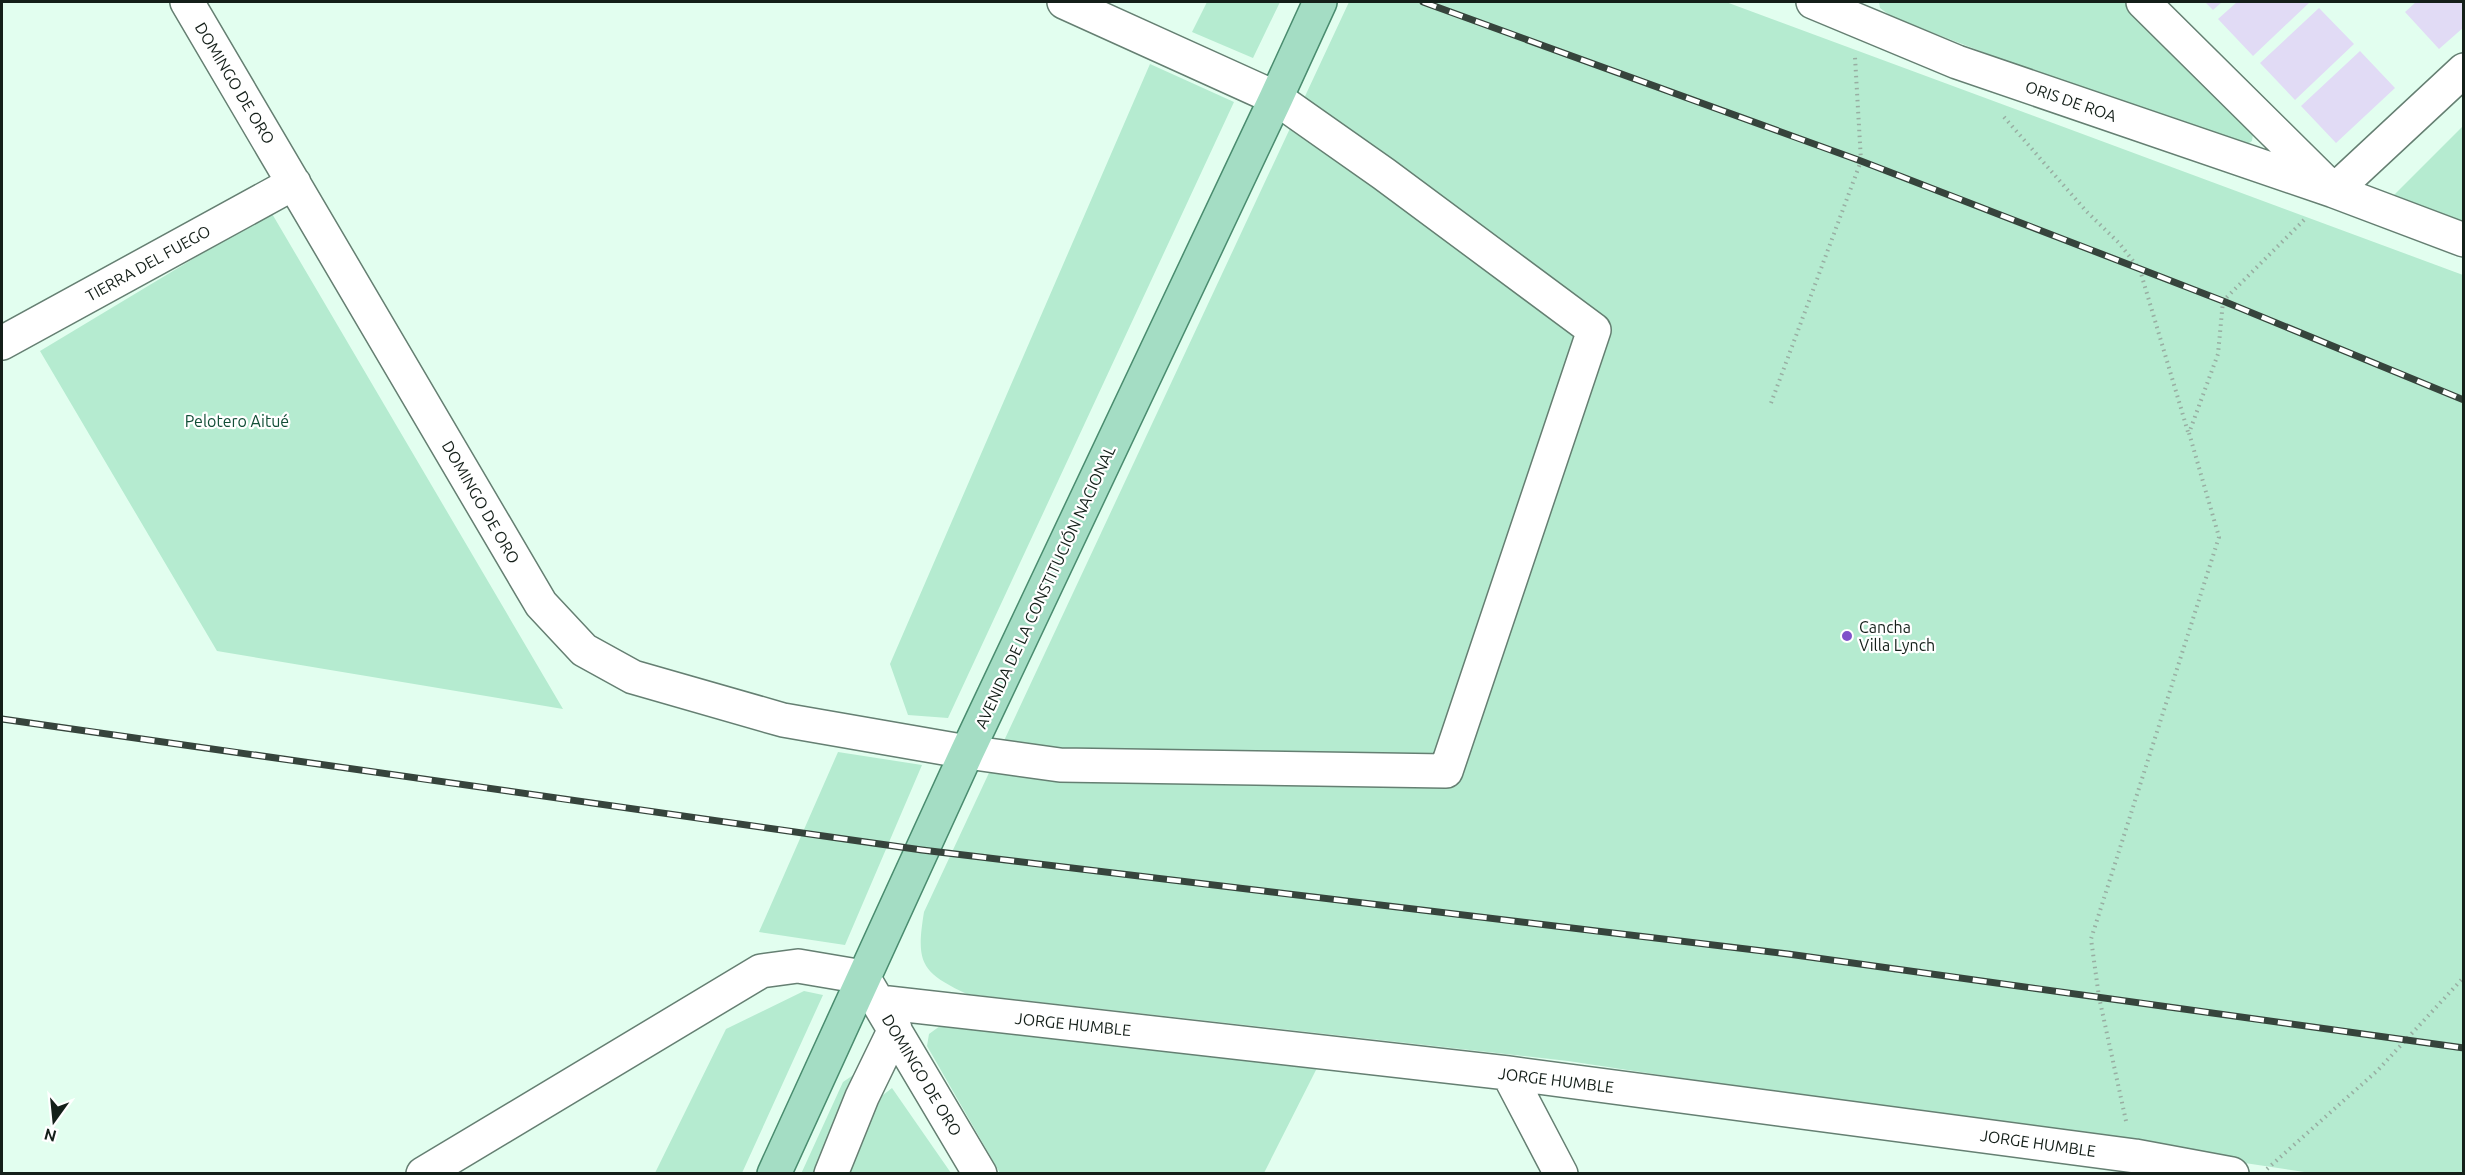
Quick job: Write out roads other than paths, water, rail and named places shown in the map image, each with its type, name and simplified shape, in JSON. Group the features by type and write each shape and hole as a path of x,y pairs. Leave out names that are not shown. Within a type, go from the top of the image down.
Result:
{"main road":[{"name":"AVENIDA DE LA CONSTITUCIÓN NACIONAL","path":"774,1173 879,1003 967,752 1320,2"}],"street":[{"name":"DOMINGO DE ORO","path":"187,2 541,604 584,650 633,677 783,720 967,752 1060,765 1446,771 1594,330 1384,174 1276,98"},
{"path":"1064,2 1276,98"},
{"name":"ORIS DE ROA","path":"1813,2 1857,9 1957,62 2334,191 2463,240"},
{"name":"ORIS DE ROA","path":"2143,2 2334,191"},
{"path":"2334,191 2463,70"},
{"name":"TIERRA DEL FUEGO","path":"2,343 294,183"},
{"name":"JORGE HUMBLE","path":"423,1173 761,971 798,966 879,1003 1508,1074 2139,1165 2232,1173"},
{"name":"DOMINGO DE ORO","path":"879,1003 980,1173"},
{"name":"AVENIDA DE LA CONSTITUCIÓN NACIONAL","path":"831,1173 862,1097 879,1003"},
{"path":"1508,1074 1561,1173"}],"railway":[{"path":"1423,2 1861,161 2223,301 2464,400"},
{"path":"2,719 922,850 1788,954 2464,1048"}],"place":[{"name":"Cancha Villa Lynch","path":"1847,636"}],"park label":[{"name":"Pelotero Aitué","path":"237,421"}]}
